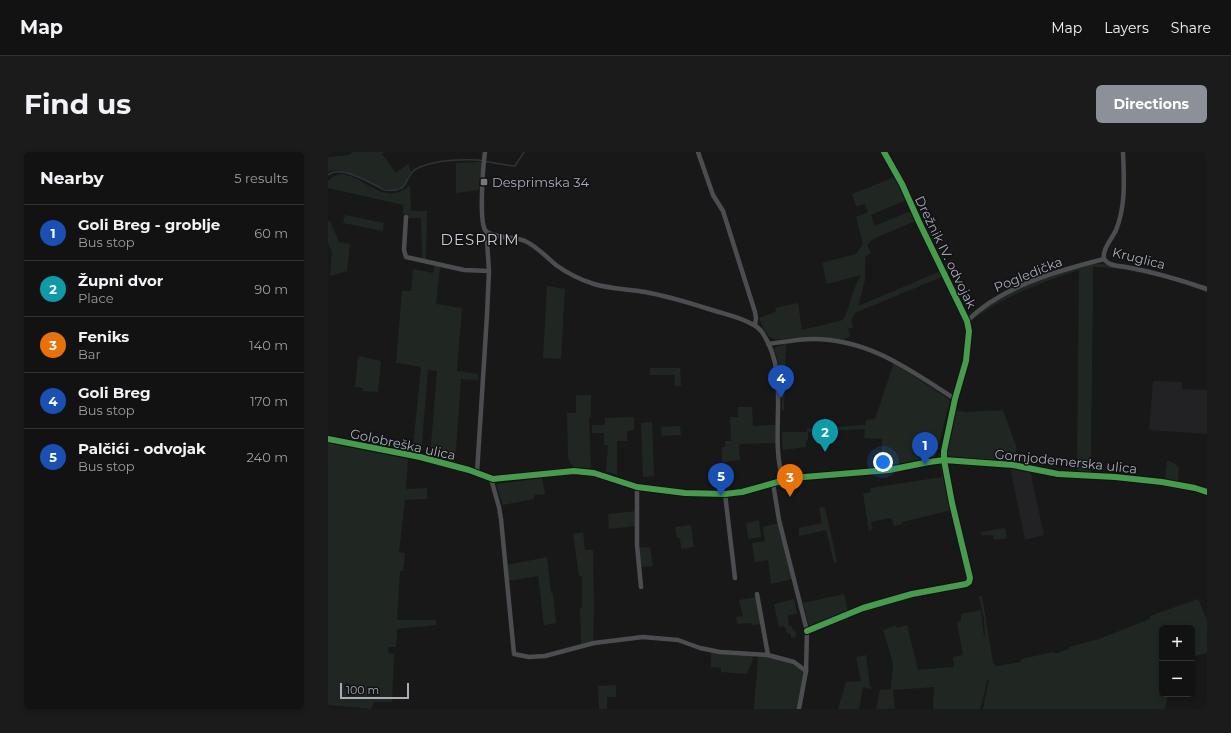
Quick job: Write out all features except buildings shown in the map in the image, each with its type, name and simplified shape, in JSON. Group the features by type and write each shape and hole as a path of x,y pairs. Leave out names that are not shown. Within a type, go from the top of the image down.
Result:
{"street":[{"path":"698,152 713,195 723,211 733,241 755,312 755,325"},
{"name":"Drežnik IV. odvojak","path":"807,631 863,608 912,594 966,584 969,582 970,574 954,514 944,460 944,451 954,399 966,361 969,331 967,321 918,222 902,184 884,152"},
{"name":"Kruglica","path":"1123,152 1123,190 1121,214 1115,231 1104,252 1104,259 1114,265 1159,274 1207,289"},
{"path":"485,154 482,219 485,230 489,234 519,239 530,244 564,270 593,284 662,295 736,318 755,325 761,331 776,365 778,382 779,464 783,480"},
{"path":"406,217 404,250 406,257 464,270 489,271"},
{"path":"477,473 487,315 489,234"},
{"name":"Pogledička","path":"967,321 989,302 1014,289 1058,272 1104,259"},
{"path":"768,344 792,340 826,339 868,349 897,362 954,399"},
{"name":"Golobreška ulica","path":"328,439 420,457 477,473 491,479 574,471 594,473 637,486 685,493 725,494 755,489 783,480 889,470 944,460"},
{"name":"Gornjodemerska ulica","path":"944,460 1013,465 1058,474 1115,477 1162,482 1195,488 1207,492"},
{"path":"491,479 501,519 514,654 529,657 545,656 594,644 643,637 678,640 700,648 720,652 768,655 794,662 806,671"},
{"path":"772,483 779,520 807,631 806,671 799,709"},
{"path":"637,486 637,545 640,587"},
{"path":"725,494 735,578"},
{"path":"757,594 768,655"}],"shaded area":[{"path":"353,152 384,152 382,154 396,173 408,164 411,172 404,185 397,189 389,189 380,187 351,173 330,170 328,172 328,157 349,155"},
{"path":"482,162 479,190 456,193 456,163"},
{"path":"341,174 350,176 384,192 392,193 401,191 410,185 411,211 427,211 426,260 422,259 421,218 408,218 408,215 403,214 403,205 328,188 328,181 332,177"},
{"path":"895,177 906,200 871,215 875,226 911,211 915,221 873,239 867,245 871,253 865,257 865,280 858,306 941,271 944,276 855,313 851,321 853,327 848,329 850,336 844,340 809,337 776,339 770,337 765,331 759,318 776,312 775,308 798,303 802,330 843,320 861,275 827,284 822,263 856,254 863,244 856,217 868,212 865,204 856,206 852,194"},
{"path":"345,215 384,223 383,231 343,223"},
{"path":"328,221 330,221 339,242 350,244 347,271 330,276 332,252 328,243"},
{"path":"1093,264 1104,264 1159,275 1207,291 1207,293 1181,283 1151,275 1120,269 1093,267 1091,472 1077,472 1079,270 1037,285 1007,298 970,322 980,311 993,301 1009,293 1027,285"},
{"path":"435,265 440,266 436,304 462,308 457,371 478,374 478,380 461,379 455,463 430,457 437,371 428,370 421,454 404,451 405,446 413,447 421,367 396,363 402,291 411,291 413,269 433,273"},
{"path":"547,286 565,289 561,359 543,358"},
{"path":"786,344 784,410 782,410 781,379 779,364 774,348"},
{"path":"358,356 381,361 378,392 363,391 363,388 355,387"},
{"path":"894,363 950,400 935,457 882,467 882,439 864,438 865,429 808,432 806,447 783,450 782,432 807,432 807,429 865,425 866,420 875,419"},
{"path":"650,368 680,368 681,386 675,386 674,375 650,375"},
{"path":"1153,381 1182,382 1182,389 1207,390 1207,434 1149,430"},
{"path":"576,395 591,395 591,417 589,418 591,468 574,468 568,456 567,413 576,413"},
{"path":"738,407 752,407 753,426 775,425 775,443 739,444 740,460 722,462 722,447 725,447 725,441 731,441 730,417 738,417"},
{"path":"956,410 965,412 1003,410 1016,446 1017,463 951,458 947,455"},
{"path":"634,417 634,430 627,431 627,441 617,441 617,475 606,472 608,445 604,445 604,433 592,433 592,425 605,425 605,418"},
{"path":"652,422 654,476 643,477 641,423"},
{"path":"680,426 681,435 662,436 661,427"},
{"path":"328,443 408,459 406,489 427,488 427,499 405,500 399,552 405,553 403,571 400,571 397,620 436,620 436,625 397,629 396,647 389,647 388,653 394,654 392,702 374,702 371,709 328,705"},
{"path":"1167,461 1170,461 1179,467 1178,482 1165,480"},
{"path":"943,464 952,510 902,522 902,524 894,526 892,519 890,518 871,522 872,530 869,531 863,494 871,492 871,488 942,477 940,465"},
{"path":"1010,467 1030,470 1044,535 1025,540"},
{"path":"542,478 545,494 534,495 534,499 503,505 496,484"},
{"path":"825,507 837,562 834,563 826,530 799,536 799,528 822,523 819,508"},
{"path":"636,511 636,526 609,529 608,514"},
{"path":"759,520 761,537 748,539 746,523"},
{"path":"779,523 793,579 771,584 768,560 755,562 752,543 765,541 763,527"},
{"path":"691,525 694,547 681,549 680,538 677,538 675,527"},
{"path":"1005,528 1007,538 994,540 993,535 981,535 981,532"},
{"path":"583,532 585,550 593,550 594,610 593,642 581,645 580,608 582,607 582,576 579,576 573,534"},
{"path":"650,547 653,566 640,567 639,548"},
{"path":"547,557 556,623 544,625 538,576 508,581 507,565"},
{"path":"844,594 848,611 813,626 809,626 803,603"},
{"path":"979,596 982,596 993,663 997,666 1021,662 1021,659 1054,652 1055,654 1069,649 1069,647 1099,639 1150,619 1150,616 1198,599 1207,620 1207,653 1195,656 1195,625 1159,625 1159,697 1167,697 1165,709 983,709 989,679 987,680 980,709 933,709 934,687 893,690 895,709 876,709 880,690 891,689 893,663 883,630 896,625 897,628 907,625 918,670 954,667 953,657 963,655 957,622 961,621 961,614 981,610 985,637 984,619"},
{"path":"757,597 762,624 737,624 736,617 743,616 739,600"},
{"path":"794,599 797,613 788,616 789,626 792,626 793,631 795,630 796,637 791,638 790,633 788,634 784,626 779,627 774,604"},
{"path":"711,652 753,655 747,674 721,672 721,668 711,667"},
{"path":"866,655 870,687 872,687 871,689 863,687 859,709 838,709 846,682 861,681 856,657"},
{"path":"758,656 782,660 804,671 798,709 754,709"},
{"path":"616,685 616,697 607,697 607,709 599,709 598,686"}],"waterway":[{"path":"328,175 334,172 348,173 385,190 394,190 400,189 404,186 414,170 420,167 448,160 478,160 515,166 524,152"}],"cycle path":[{"path":"807,631 863,608 912,594 966,584 969,582 970,578 952,503 944,460 944,451 955,399 966,361 969,331 967,321 902,184 884,152"},
{"path":"328,439 420,457 469,470 493,479 574,471 594,473 637,487 685,493 725,494 742,492 792,478 889,470 944,460 1013,465 1058,474 1115,477 1162,482 1195,488 1207,492"}],"place":[{"name":"Desprimska 34","path":"484,182"},
{"name":"Goli Breg","path":"781,398"},
{"name":"Župni dvor","path":"825,452"},
{"name":"Goli Breg - groblje","path":"925,465"},
{"name":"Palčići - odvojak","path":"721,496"},
{"name":"Feniks","path":"790,497"}],"district":[{"name":"DESPRIM","path":"480,240"}]}
